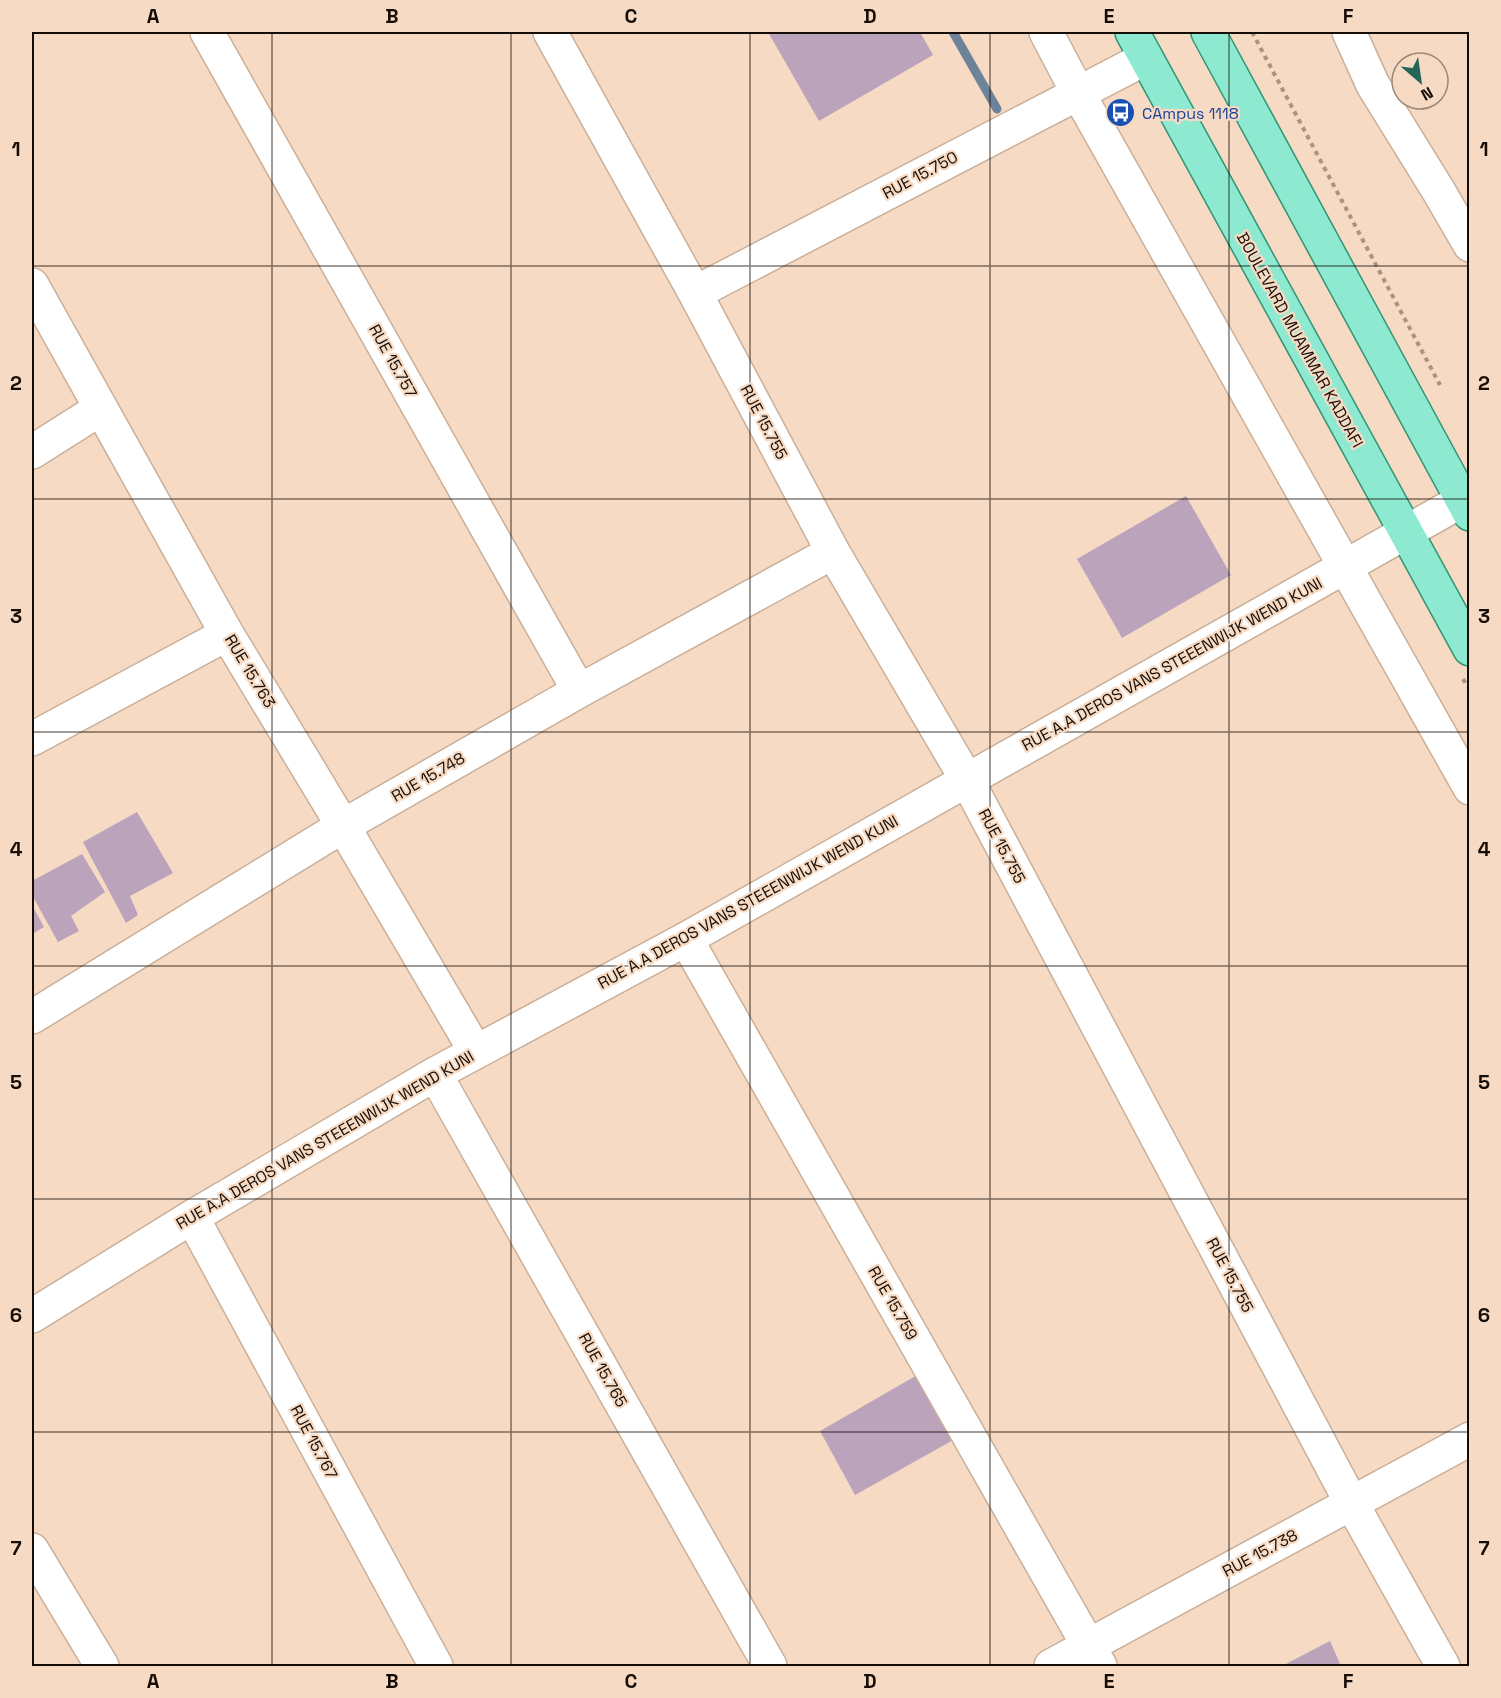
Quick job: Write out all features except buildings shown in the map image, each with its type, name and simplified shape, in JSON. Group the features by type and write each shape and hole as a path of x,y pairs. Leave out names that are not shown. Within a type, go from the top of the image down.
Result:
{"main road":[{"path":"1208,32 1467,503"},
{"name":"BOULEVARD MUAMMAR KADDAFI","path":"1139,44 1470,648"}],"street":[{"name":"RUE 15.757","path":"207,32 579,691"},
{"name":"RUE 15.755","path":"550,32 695,293 833,552 967,780 1352,1504 1443,1666"},
{"path":"1046,32 1343,567 1470,788"},
{"path":"1349,32 1373,86 1470,245"},
{"name":"RUE 15.750","path":"695,293 1078,93 1139,44"},
{"name":"RUE 15.763","path":"32,285 227,634 476,1052"},
{"path":"32,452 100,409"},
{"name":"RUE A.A DEROS VANS STEEENWIJK WEND KUNI","path":"32,1316 192,1217 435,1074 686,939 1405,532 1467,503"},
{"name":"RUE 15.748","path":"32,1017 343,826 579,691 833,552"},
{"path":"32,740 227,634"},
{"name":"RUE 15.759","path":"686,939 1094,1656"},
{"name":"RUE 15.765","path":"435,1074 770,1666"},
{"name":"RUE 15.767","path":"192,1217 436,1666"},
{"name":"RUE 15.738","path":"1051,1666 1094,1656 1352,1504 1470,1439"},
{"path":"32,1550 102,1666"}],"path":[{"path":"1252,32 1441,388"}],"waterway":[{"path":"953,32 997,109"}],"place":[{"name":"CAmpus 1118","path":"1121,113"}]}
